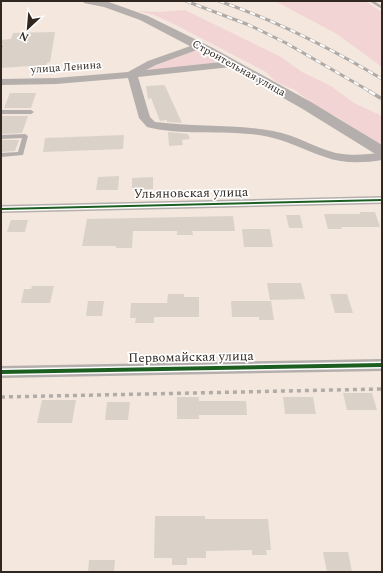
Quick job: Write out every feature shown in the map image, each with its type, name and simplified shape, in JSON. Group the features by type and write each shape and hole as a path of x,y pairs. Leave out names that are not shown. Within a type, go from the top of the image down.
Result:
{"street":[{"name":"Строительная улица","path":"88,1 103,2 144,18 199,46 306,105 382,152"},
{"name":"улица Ленина","path":"132,74 152,63 199,46"},
{"name":"улица Ленина","path":"1,82 73,80 231,64"},
{"path":"132,74 145,118 151,125 180,128 233,129 274,134 303,142 330,155 344,158 382,156"},
{"name":"Ульяновская улица","path":"1,209 382,200"},
{"name":"Первомайская улица","path":"1,372 382,364"}],"lane":[{"path":"371,1 382,8"},
{"path":"1,112 31,112"},
{"path":"1,137 25,136 21,154 1,155"}],"path":[{"path":"1,397 382,389"}],"shaded area":[{"path":"275,1 365,1 382,12 382,67 337,34"},
{"path":"185,10 281,57 302,72 331,86 354,103 382,116 382,146 334,115 322,111 295,90 276,82 266,72 174,24 154,15 138,11 159,12"},
{"path":"195,50 216,61 211,65 147,69"}],"building":[{"path":"55,32 50,63 48,62 46,65 1,68 1,50 5,46 1,44 1,40 11,39 13,33"},
{"path":"164,85 182,123 167,122 167,120 160,121 151,98 148,99 146,86"},
{"path":"10,93 36,93 31,108 4,108"},
{"path":"1,116 28,116 22,133 1,134"},
{"path":"168,132 188,134 190,139 182,140 183,145 169,146"},
{"path":"124,135 123,149 43,152 45,138"},
{"path":"1,140 19,140 15,151 1,152"},
{"path":"119,176 118,190 96,190 98,177"},
{"path":"153,177 153,189 132,190 132,178"},
{"path":"360,212 375,212 380,227 341,227 342,229 328,229 324,214 360,214"},
{"path":"286,215 300,215 303,228 289,228"},
{"path":"233,216 235,231 192,231 193,235 177,235 177,231 133,231 132,248 116,248 116,246 82,246 87,219"},
{"path":"11,220 28,220 25,232 7,232"},
{"path":"242,229 270,229 273,247 244,247"},
{"path":"267,283 301,283 305,299 270,300"},
{"path":"32,286 54,286 50,303 21,303 24,289 31,289"},
{"path":"168,294 184,294 184,297 199,297 199,317 154,317 154,323 135,323 136,318 130,318 131,303 167,303"},
{"path":"330,294 347,294 353,313 335,313"},
{"path":"88,301 104,301 102,316 86,316"},
{"path":"231,301 271,301 274,320 259,320 259,317 232,317"},
{"path":"343,393 372,393 377,410 347,410"},
{"path":"177,397 199,397 199,401 246,401 247,415 199,415 199,419 177,419"},
{"path":"283,397 313,397 316,414 285,414"},
{"path":"42,400 76,400 72,423 37,423"},
{"path":"107,402 130,402 128,420 105,420"},
{"path":"155,516 205,516 205,519 268,519 271,550 266,550 267,555 252,555 252,550 206,551 206,558 187,558 187,565 172,565 172,558 154,558"},
{"path":"323,552 348,552 352,572 327,572"},
{"path":"89,560 115,560 114,572 88,572"}],"railway":[{"path":"186,1 249,25 286,43 371,92"},
{"path":"219,1 262,17 303,36 382,79"},
{"path":"369,91 382,99"}],"cycle path":[{"path":"1,209 382,200"},
{"path":"1,372 382,365"}]}
